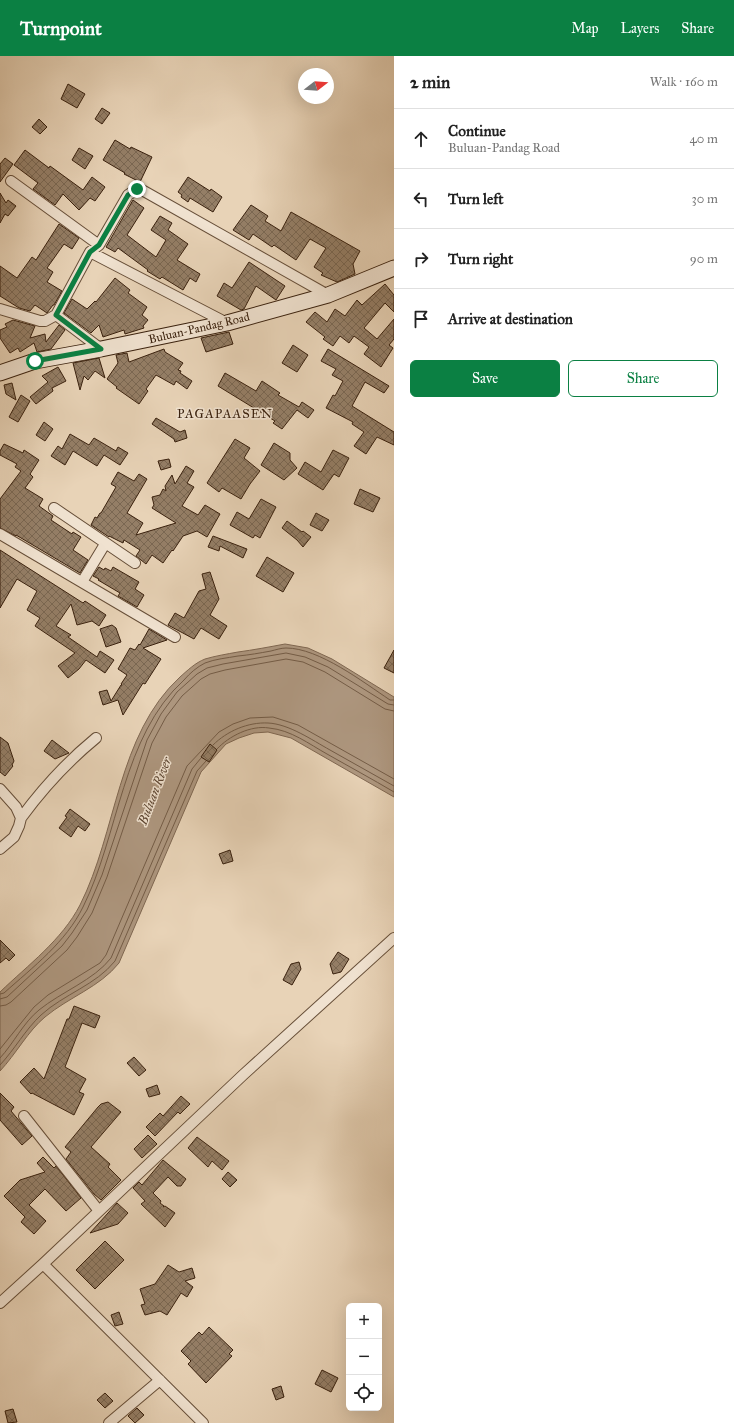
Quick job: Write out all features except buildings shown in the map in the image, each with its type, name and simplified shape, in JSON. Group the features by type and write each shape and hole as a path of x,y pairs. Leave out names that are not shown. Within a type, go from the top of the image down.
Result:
{"main road":[{"name":"Buluan-Pandag Road","path":"0,373 35,361 101,349 227,322 328,295 394,268"}],"street":[{"path":"11,181 99,245"},
{"path":"0,309 40,321 45,321 56,315 90,252 99,245 128,195 137,189 142,190 328,295"},
{"path":"90,252 227,322"},
{"path":"56,315 101,349"},
{"path":"54,508 135,562"},
{"path":"0,534 175,637"},
{"path":"82,582 106,544"},
{"path":"0,849 14,837 21,818 37,796 75,755 96,738"},
{"path":"0,789 16,807 21,818"},
{"path":"0,1303 44,1264 243,1075 394,938"},
{"path":"24,1116 99,1211"},
{"path":"44,1264 203,1423"},
{"path":"109,1423 160,1380"}],"water":[{"name":"Buluan River","path":"285,644 308,648 332,659 394,697 394,797 291,738 268,732 254,733 226,744 201,772 119,963 103,979 45,1017 33,1029 0,1071 0,992 54,941 73,918 92,877 130,755 143,727 159,700 180,677 205,659 225,654"}],"district":[{"name":"PAGAPAASEN","path":"225,414"}],"route":[{"path":"35,361 101,349 56,315 90,252 99,245 128,195 137,189"}]}
